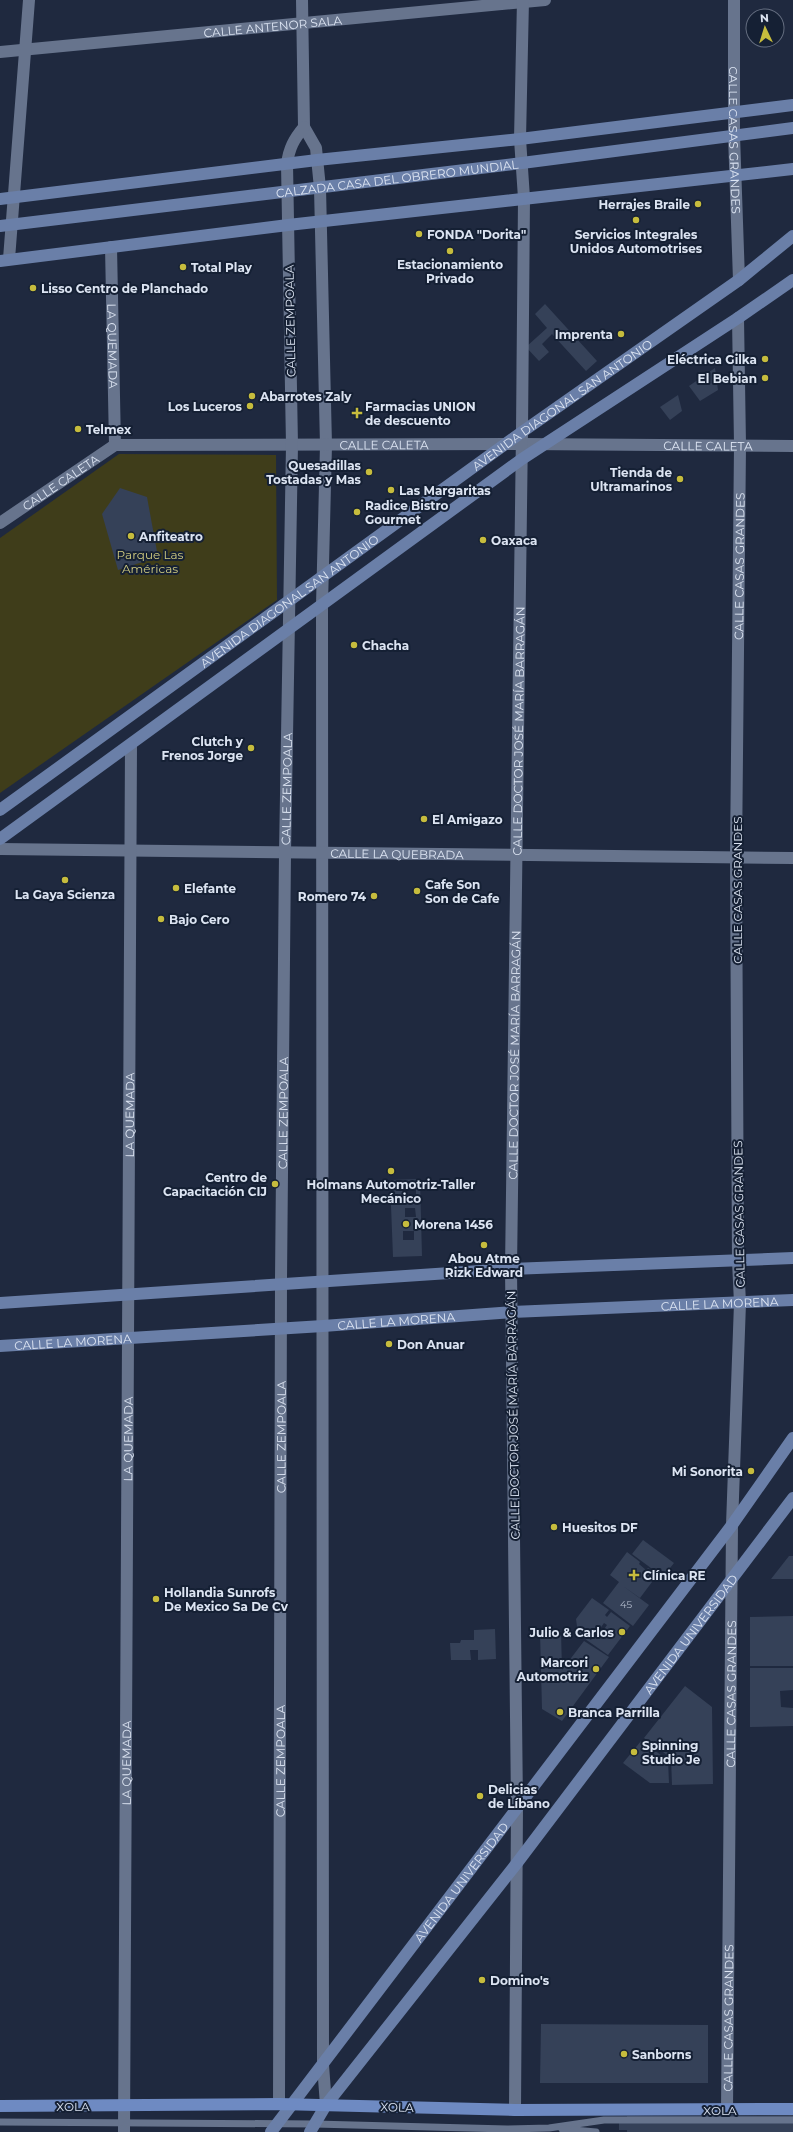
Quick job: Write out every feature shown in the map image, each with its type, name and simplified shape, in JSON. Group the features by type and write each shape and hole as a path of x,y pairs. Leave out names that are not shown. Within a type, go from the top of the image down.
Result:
{"main road":[{"name":"XOLA","path":"0,2106 279,2104 515,2110 793,2109"}],"street":[{"path":"29,0 14,198 6,225 5,260 322,221 736,174 793,169"},
{"path":"302,0 304,127 316,148 322,221 326,445 322,577 324,1282 323,2064 326,2105"},
{"name":"CALLE ANTENOR SALA","path":"0,52 545,0"},
{"name":"CALLE CASAS GRANDES","path":"734,0 734,135 739,280"},
{"name":"CALLE DOCTOR JOSÉ MARÍA BARRAGÁN","path":"515,2110 517,1863 511,1269 522,459 524,198 520,139 523,1"},
{"name":"CALZADA CASA DEL OBRERO MUNDIAL","path":"0,199 317,160 520,139 734,111 793,105"},
{"name":"CALLE ZEMPOALA","path":"279,2104 281,1285 285,853 292,445 287,164 289,150 295,138 304,127"},
{"name":"CALZADA CASA DEL OBRERO MUNDIAL","path":"6,225 320,188 793,128"},
{"name":"AVENIDA DIAGONAL SAN ANTONIO","path":"0,810 506,444 522,438 739,280 793,236"},
{"name":"LA QUEMADA","path":"111,247 115,444"},
{"name":"AVENIDA DIAGONAL SAN ANTONIO","path":"0,839 522,459 738,318 793,280"},
{"name":"CALLE CASAS GRANDES","path":"727,2110 732,1525 740,1303 738,1261 736,857 740,446 738,318"},
{"name":"CALLE CALETA","path":"522,438 545,444 793,446"},
{"name":"CALLE CALETA","path":"0,523 115,444 506,444"},
{"name":"LA QUEMADA","path":"124,2127 129,850 131,745"},
{"name":"CALLE LA QUEBRADA","path":"0,849 322,854 793,858"},
{"path":"0,1303 511,1269 793,1258"},
{"name":"CALLE LA MORENA","path":"0,1346 323,1326 512,1312 793,1300"},
{"name":"AVENIDA UNIVERSIDAD","path":"274,2128 516,1806 732,1525 793,1438"},
{"name":"AVENIDA UNIVERSIDAD","path":"312,2128 326,2105 517,1863 793,1498"}],"lane":[{"path":"550,2128 604,2120 793,2120"},
{"path":"0,2122 124,2127 550,2128 596,2132"}],"green space":[{"name":"Parque Las Américas","path":"119,454 276,455 277,600 0,793 0,538"}],"building":[{"path":"545,304 597,361 586,371 552,334 542,344 549,352 539,361 526,347 547,328 535,314"},
{"path":"715,368 718,390 700,401 689,386"},
{"path":"678,395 682,411 670,420 660,407"},
{"name":"Anfiteatro","path":"120,488 147,497 158,557 118,570 102,514"},
{"name":"Morena 1456","path":"420,1179 422,1256 393,1257 390,1180","holes":["405,1188 416,1188 416,1197 405,1197","405,1208 415,1208 416,1217 405,1217","403,1231 414,1231 414,1240 403,1240"]},
{"path":"643,1540 674,1563 663,1577 632,1554"},
{"path":"627,1552 640,1562 639,1564 646,1570 648,1568 658,1574 640,1598 623,1586 649,1605 633,1626 603,1603 619,1582 610,1575"},
{"path":"789,1556 793,1556 793,1579 771,1579"},
{"path":"592,1598 609,1610 605,1615 607,1617 611,1612 630,1626 608,1655 578,1634 576,1619","holes":["604,1623 607,1625 602,1632 599,1630","591,1634 594,1635 591,1640 588,1638"]},
{"path":"793,1616 793,1666 750,1666 750,1617"},
{"path":"495,1629 496,1659 478,1660 478,1650 470,1650 471,1660 451,1660 450,1643 460,1643 461,1640 474,1640 474,1630"},
{"path":"561,1631 562,1670 584,1641 609,1657 562,1721 542,1709 540,1632"},
{"path":"750,1668 793,1668 793,1690 780,1691 781,1707 793,1708 793,1726 750,1727"},
{"path":"685,1686 712,1707 713,1784 672,1785 671,1758 644,1738"},
{"path":"641,1741 668,1760 669,1783 650,1783 623,1763"},
{"name":"Sanborns","path":"541,2024 708,2025 708,2083 540,2083"},
{"path":"793,2115 793,2132 627,2132 627,2130 619,2130 619,2122 627,2121 627,2116"}],"place":[{"name":"Herrajes Braile","path":"698,204"},
{"name":"Servicios Integrales Unidos Automotrises","path":"636,220"},
{"name":"FONDA \"Dorita\"","path":"419,234"},
{"name":"Estacionamiento Privado","path":"450,251"},
{"name":"Total Play","path":"183,267"},
{"name":"Lisso Centro de Planchado","path":"33,288"},
{"name":"Imprenta","path":"621,334"},
{"name":"Eléctrica Gilka","path":"765,359"},
{"name":"El Bebian","path":"765,378"},
{"name":"Abarrotes Zaly","path":"252,396"},
{"name":"Los Luceros","path":"250,406"},
{"name":"Farmacias UNION de descuento","path":"357,413"},
{"name":"Telmex","path":"78,429"},
{"name":"Quesadillas Tostadas y Mas","path":"369,472"},
{"name":"Tienda de Ultramarinos","path":"680,479"},
{"name":"Las Margaritas","path":"391,490"},
{"name":"Radice Bistro Gourmet","path":"357,512"},
{"name":"Anfiteatro","path":"131,536"},
{"name":"Oaxaca","path":"483,540"},
{"name":"Chacha","path":"354,645"},
{"name":"Clutch y Frenos Jorge","path":"251,748"},
{"name":"El Amigazo","path":"424,819"},
{"name":"La Gaya Scienza","path":"65,880"},
{"name":"Elefante","path":"176,888"},
{"name":"Cafe Son Son de Cafe","path":"417,891"},
{"name":"Romero 74","path":"374,896"},
{"name":"Bajo Cero","path":"161,919"},
{"name":"Holmans Automotriz-Taller Mecánico","path":"391,1171"},
{"name":"Centro de Capacitación CIJ","path":"275,1184"},
{"name":"Morena 1456","path":"406,1224"},
{"name":"Abou Atme Rizk Edward","path":"484,1245"},
{"name":"Don Anuar","path":"389,1344"},
{"name":"Mi Sonorita","path":"751,1471"},
{"name":"Huesitos DF","path":"554,1527"},
{"name":"Clínica RE","path":"634,1575"},
{"name":"Hollandia Sunrofs De Mexico Sa De Cv","path":"156,1599"},
{"name":"Julio & Carlos","path":"622,1632"},
{"name":"Marcori Automotriz","path":"596,1669"},
{"name":"Branca Parrilla","path":"560,1712"},
{"name":"Spinning Studio Je","path":"634,1752"},
{"name":"Delicias de Líbano","path":"480,1796"},
{"name":"Domino's","path":"482,1980"},
{"name":"Sanborns","path":"624,2054"}]}
